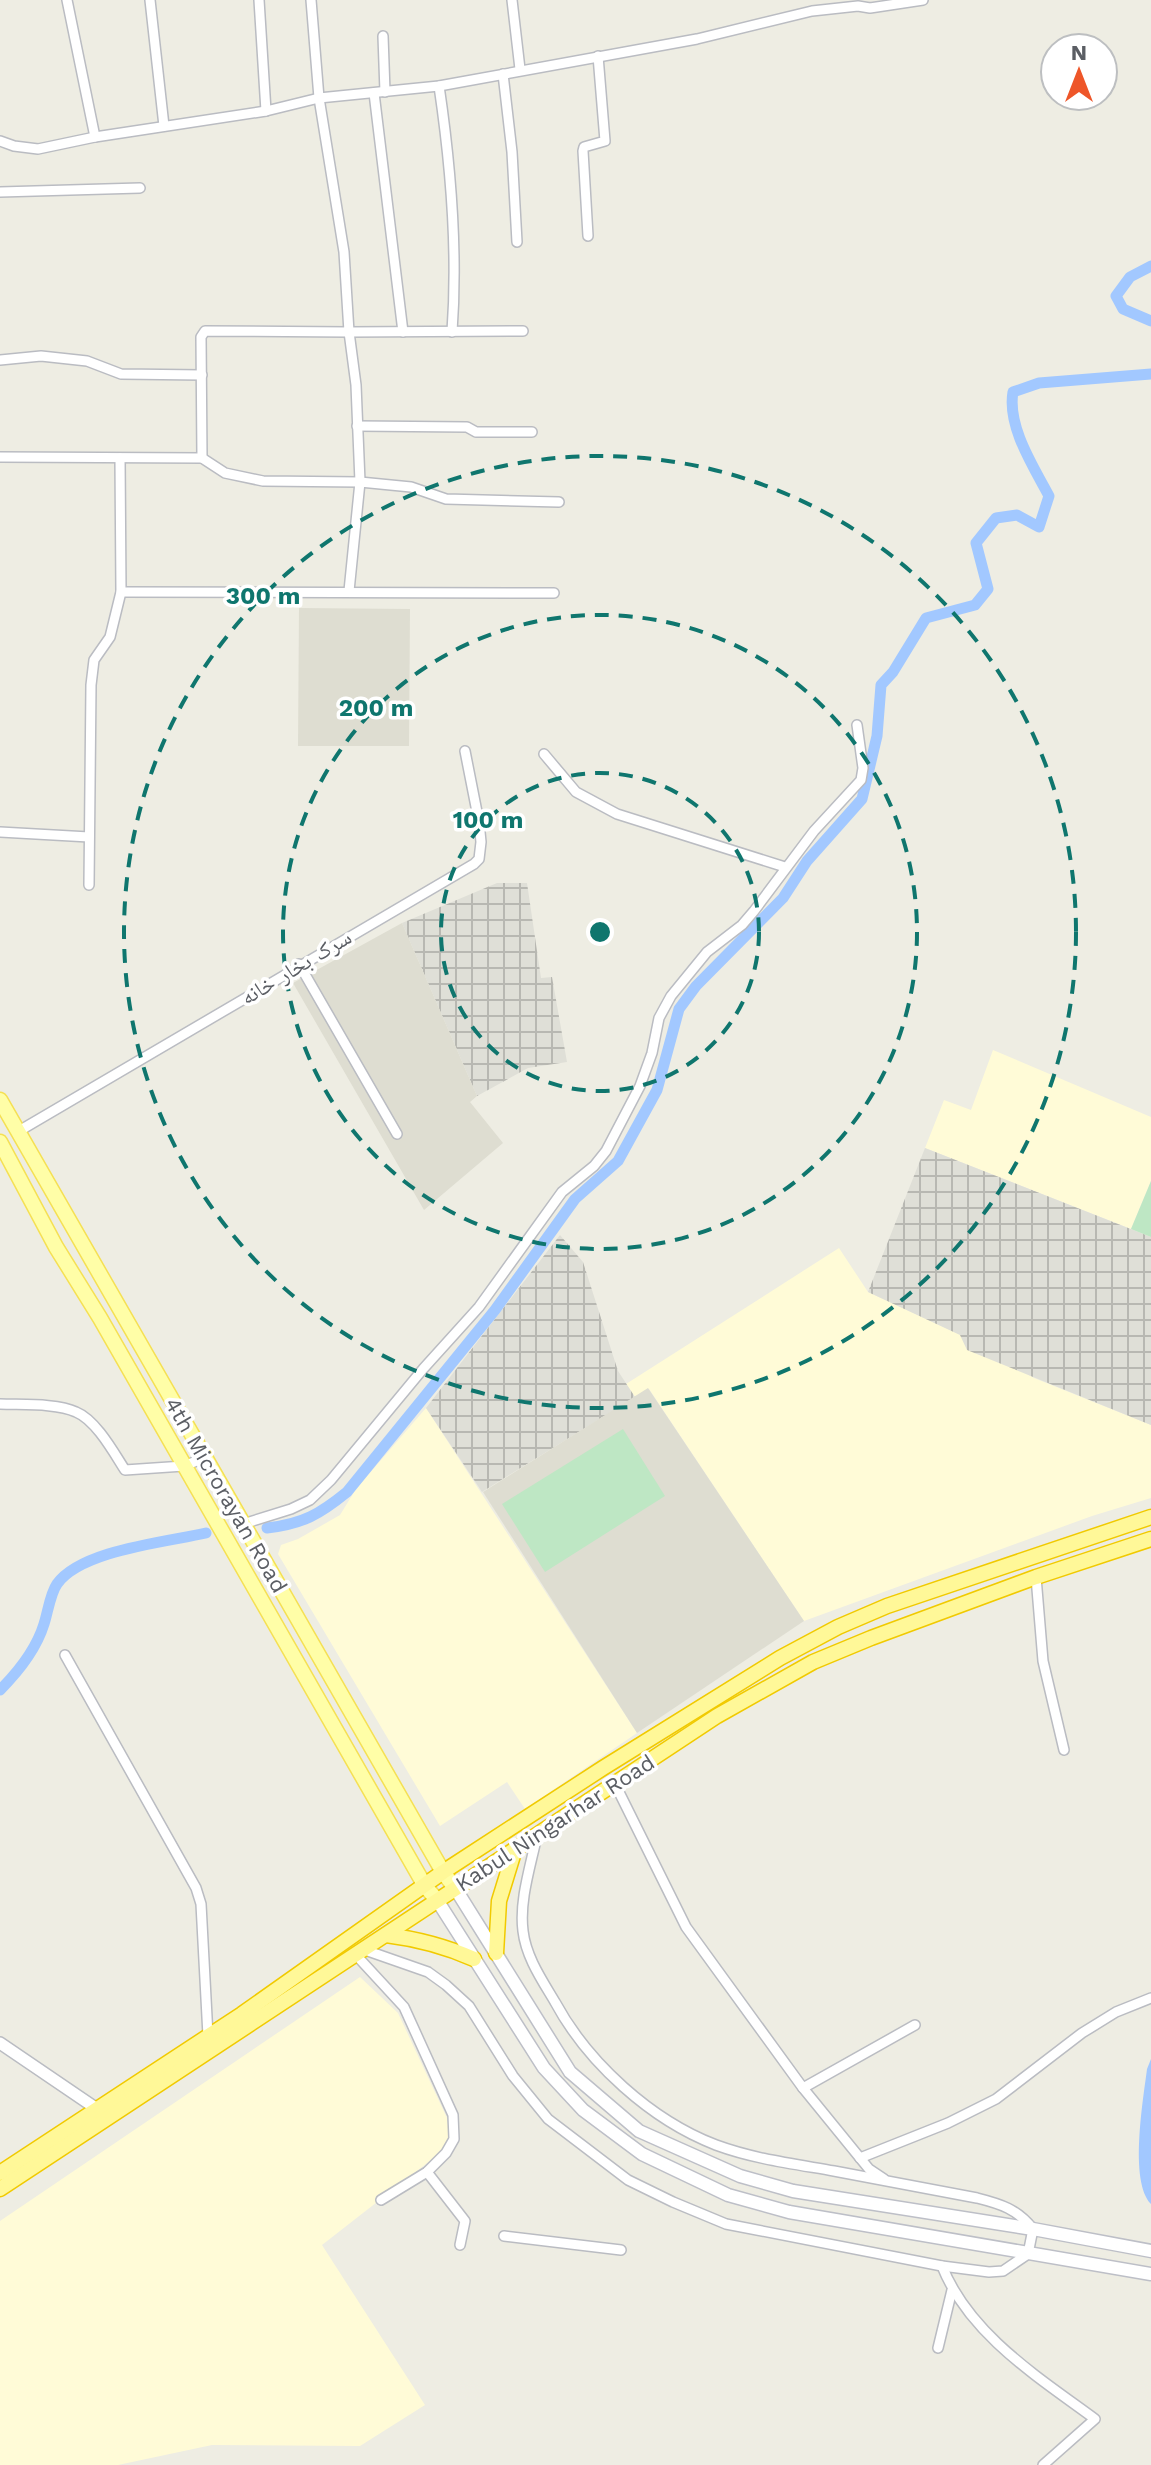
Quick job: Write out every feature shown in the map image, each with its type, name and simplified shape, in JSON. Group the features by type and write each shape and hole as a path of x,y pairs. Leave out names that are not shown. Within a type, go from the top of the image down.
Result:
{"highway":[{"name":"Kabul Ningarhar Road","path":"0,2173 208,2036 443,1872 733,1686 838,1627 916,1596 1151,1517"},
{"name":"Kabul Ningarhar Road","path":"0,2189 717,1716 813,1662 925,1617 1151,1539"},
{"path":"496,1953 499,1901 515,1849"},
{"path":"386,1935 415,1938 474,1959"}],"main road":[{"name":"4th Microrayan Road","path":"0,1100 455,1888"},
{"name":"4th Microrayan Road","path":"0,1142 56,1247 425,1886 437,1900"},
{"path":"455,1888 570,2072 639,2131 740,2176 793,2191 1147,2250"},
{"path":"437,1900 544,2068 583,2110 642,2154 728,2195 789,2212 1148,2273"}],"street":[{"path":"67,0 95,137"},
{"path":"150,0 164,126"},
{"path":"259,0 266,111"},
{"path":"311,0 319,98 344,252 356,385 360,482 349,591"},
{"path":"512,0 520,69"},
{"path":"0,141 38,149 95,137 266,111 319,98 439,86 697,39 812,11 858,6 870,8 923,0"},
{"path":"383,36 385,92"},
{"path":"588,236 583,151 584,147 603,142 605,138 598,56"},
{"path":"503,74 512,152 517,242"},
{"path":"439,86 450,177 455,264 452,332"},
{"path":"374,93 403,332"},
{"path":"0,152 14,146"},
{"path":"0,192 140,188"},
{"path":"202,458 201,337 205,331 523,331"},
{"path":"0,360 41,356 87,361 121,374 202,375"},
{"path":"357,426 467,427 476,432 532,432"},
{"path":"0,457 202,458 225,473 263,481 360,482 411,487 446,499 559,502"},
{"path":"89,885 91,685 94,660 110,637 121,592 120,458"},
{"path":"121,592 554,593"},
{"path":"243,1524 310,1500 341,1469 423,1369 479,1307 562,1192 594,1166 606,1151 640,1086 652,1053 659,1018 671,996 707,952 742,925 785,867 861,780 863,768 857,725"},
{"name":"سرک بخار خانه","path":"19,1131 479,859 479,822 465,751"},
{"path":"544,754 576,792 617,814 785,867"},
{"path":"0,832 89,837"},
{"path":"299,964 397,1134"},
{"path":"0,1404 44,1406 78,1412 100,1432 125,1470 184,1466 204,1458"},
{"path":"1036,1577 1043,1661 1064,1750"},
{"path":"65,1655 196,1888 201,1904 208,2036"},
{"path":"615,1784 686,1927 803,2088 869,2169 889,2182"},
{"path":"360,1952 428,1972 446,1985 469,2006 529,2099 548,2119 628,2180 726,2224 942,2266 1003,2271 1028,2254 1033,2229 1010,2207 977,2198 770,2161 714,2144 671,2121 633,2095 598,2064 570,2030 530,1957 523,1931 524,1901 537,1835"},
{"path":"360,1952 404,2007 453,2115 454,2139 446,2153 427,2172 381,2200"},
{"path":"860,2158 948,2123 996,2099 1082,2033 1116,2012 1151,1998"},
{"path":"803,2088 915,2025"},
{"path":"0,2043 97,2109"},
{"path":"427,2172 465,2221 460,2245"},
{"path":"504,2236 621,2250"},
{"path":"942,2266 963,2307 1026,2369 1095,2419 1043,2465"},
{"path":"938,2348 952,2290"}],"shaded area":[{"path":"299,608 410,609 409,746 298,746"},
{"path":"497,883 527,883 541,978 552,977 567,1062 528,1068 477,1096 402,923"},
{"path":"402,923 477,1096 470,1102 503,1143 424,1210 293,983"},
{"path":"993,1050 1151,1117 1151,1181 1131,1229 925,1148 944,1100 971,1110"},
{"path":"925,1148 1151,1237 1151,1425 967,1350 960,1335 868,1292"},
{"path":"560,1235 583,1262 618,1371 635,1397 482,1492 426,1408"},
{"path":"839,1248 868,1292 961,1335 1034,1378 1151,1425 1151,1498 1092,1516 804,1621 649,1389 635,1397 626,1384"},
{"path":"648,1388 804,1621 637,1733 483,1492"},
{"path":"426,1408 637,1733 525,1809 507,1782 440,1826 278,1554 281,1545 340,1515 356,1489"},
{"path":"360,1977 398,2013 447,2118 450,2136 445,2149 322,2245 425,2405 360,2446 212,2445 118,2465 0,2465 0,2221"}],"green space":[{"path":"1151,1181 1151,1237 1131,1229"},
{"path":"623,1429 665,1496 545,1572 502,1504"}],"water":[{"path":"1151,2059 1151,2204 1144,2193 1141,2178 1139,2140 1147,2069"}],"waterway":[{"path":"1151,266 1130,277 1116,296 1123,309 1151,321"},
{"path":"267,1528 310,1517 347,1492 495,1310 575,1199 618,1161 657,1090 679,1009 696,986 783,898 807,861 862,799 877,736 881,685 893,672 926,618 975,605 988,589 976,543 996,518 1017,515 1039,527 1049,496 1018,432 1012,405 1013,392 1039,383 1151,374"},
{"path":"0,1690 32,1651 41,1634 55,1588 69,1572 104,1555 206,1533"}]}
